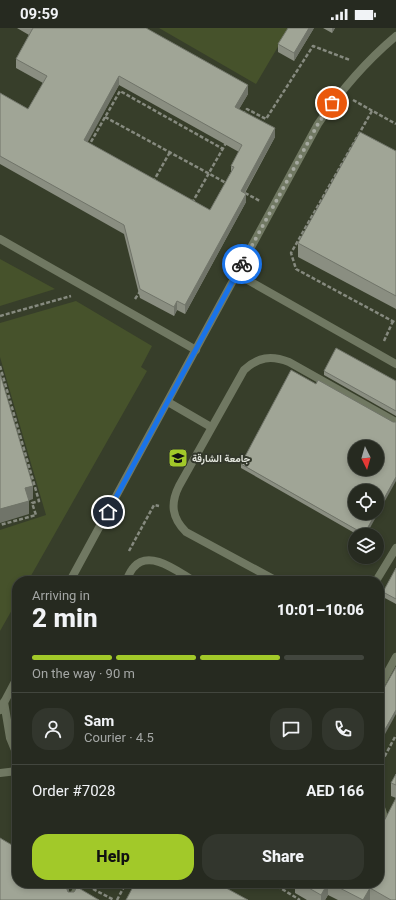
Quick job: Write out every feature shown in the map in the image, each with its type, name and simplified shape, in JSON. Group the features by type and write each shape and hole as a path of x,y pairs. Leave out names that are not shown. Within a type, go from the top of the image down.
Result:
{"street":[{"path":"73,576 318,124 339,92 363,65 396,36"},
{"path":"0,239 196,350"},
{"path":"237,274 396,364"},
{"path":"268,576 186,532 179,524 173,509 174,495 244,370 253,362 265,358 278,358 289,362 396,422"},
{"path":"168,402 212,427"},
{"path":"379,576 396,548"},
{"path":"129,576 134,567 143,560 152,560 184,576"},
{"path":"384,679 396,657"},
{"path":"0,710 12,687"},
{"path":"4,702 12,743"},
{"path":"0,773 12,772"},
{"path":"71,900 77,888"}],"path":[{"path":"239,122 247,109 266,119 313,46 363,65"},
{"path":"94,152 88,148 120,91 223,149"},
{"path":"339,92 396,124"},
{"path":"372,111 291,253 296,269 395,322 377,354"},
{"path":"105,117 230,184"},
{"path":"190,205 227,142"},
{"path":"152,184 170,152"},
{"path":"243,192 272,208"},
{"path":"142,303 135,299 143,286"},
{"path":"0,316 91,291"},
{"path":"0,366 39,501 32,503 36,515 0,525"},
{"path":"128,554 154,506 173,509"},
{"path":"384,758 396,735"},
{"path":"86,888 115,900 123,888"},
{"path":"280,888 300,900"}],"shaded area":[{"name":"جامعة الشارقة","path":"0,28 396,28 396,900 0,900"}],"green space":[{"path":"159,28 289,28 256,84"},
{"path":"0,259 55,289 0,306"},
{"path":"76,301 152,346 141,367 147,371 31,576 12,576 12,610 0,631 0,530 46,515 0,357 0,323"}],"building":[{"path":"33,28 146,28 248,85 235,107 275,128 241,191 246,194 185,305 177,301 174,307 140,289 124,225 0,156 0,93 28,109 47,76 16,59","holes":["119,76 242,145 231,166 234,167 210,210 84,140"]},
{"path":"288,28 309,28 294,53 278,44"},
{"path":"360,132 396,151 396,296 298,243"},
{"path":"336,348 396,381 396,411 324,371"},
{"path":"291,370 316,384 318,380 393,422 396,422 396,477 384,498 384,484 348,484 348,520 372,520 367,528 353,528 241,464"},
{"path":"0,373 33,486 25,488 29,501 0,509"},
{"path":"396,568 396,599 384,593"},
{"path":"396,667 396,710 384,731 384,688"},
{"path":"396,774 396,785 391,783"},
{"path":"396,798 396,900 391,900 370,888 384,888 384,821"},
{"path":"0,838 12,845 12,888 66,888 68,892 74,892 76,888 79,888 99,900 0,900"},
{"path":"132,888 226,888 248,900 126,900"},
{"path":"309,888 325,888 321,895"},
{"path":"340,888 370,888 363,900"}],"way so far":[{"path":"242,264 318,124 332,103"}],"place":[{"name":"جامعة الشارقة","path":"178,458"}],"route":[{"path":"108,512 242,264"}]}
